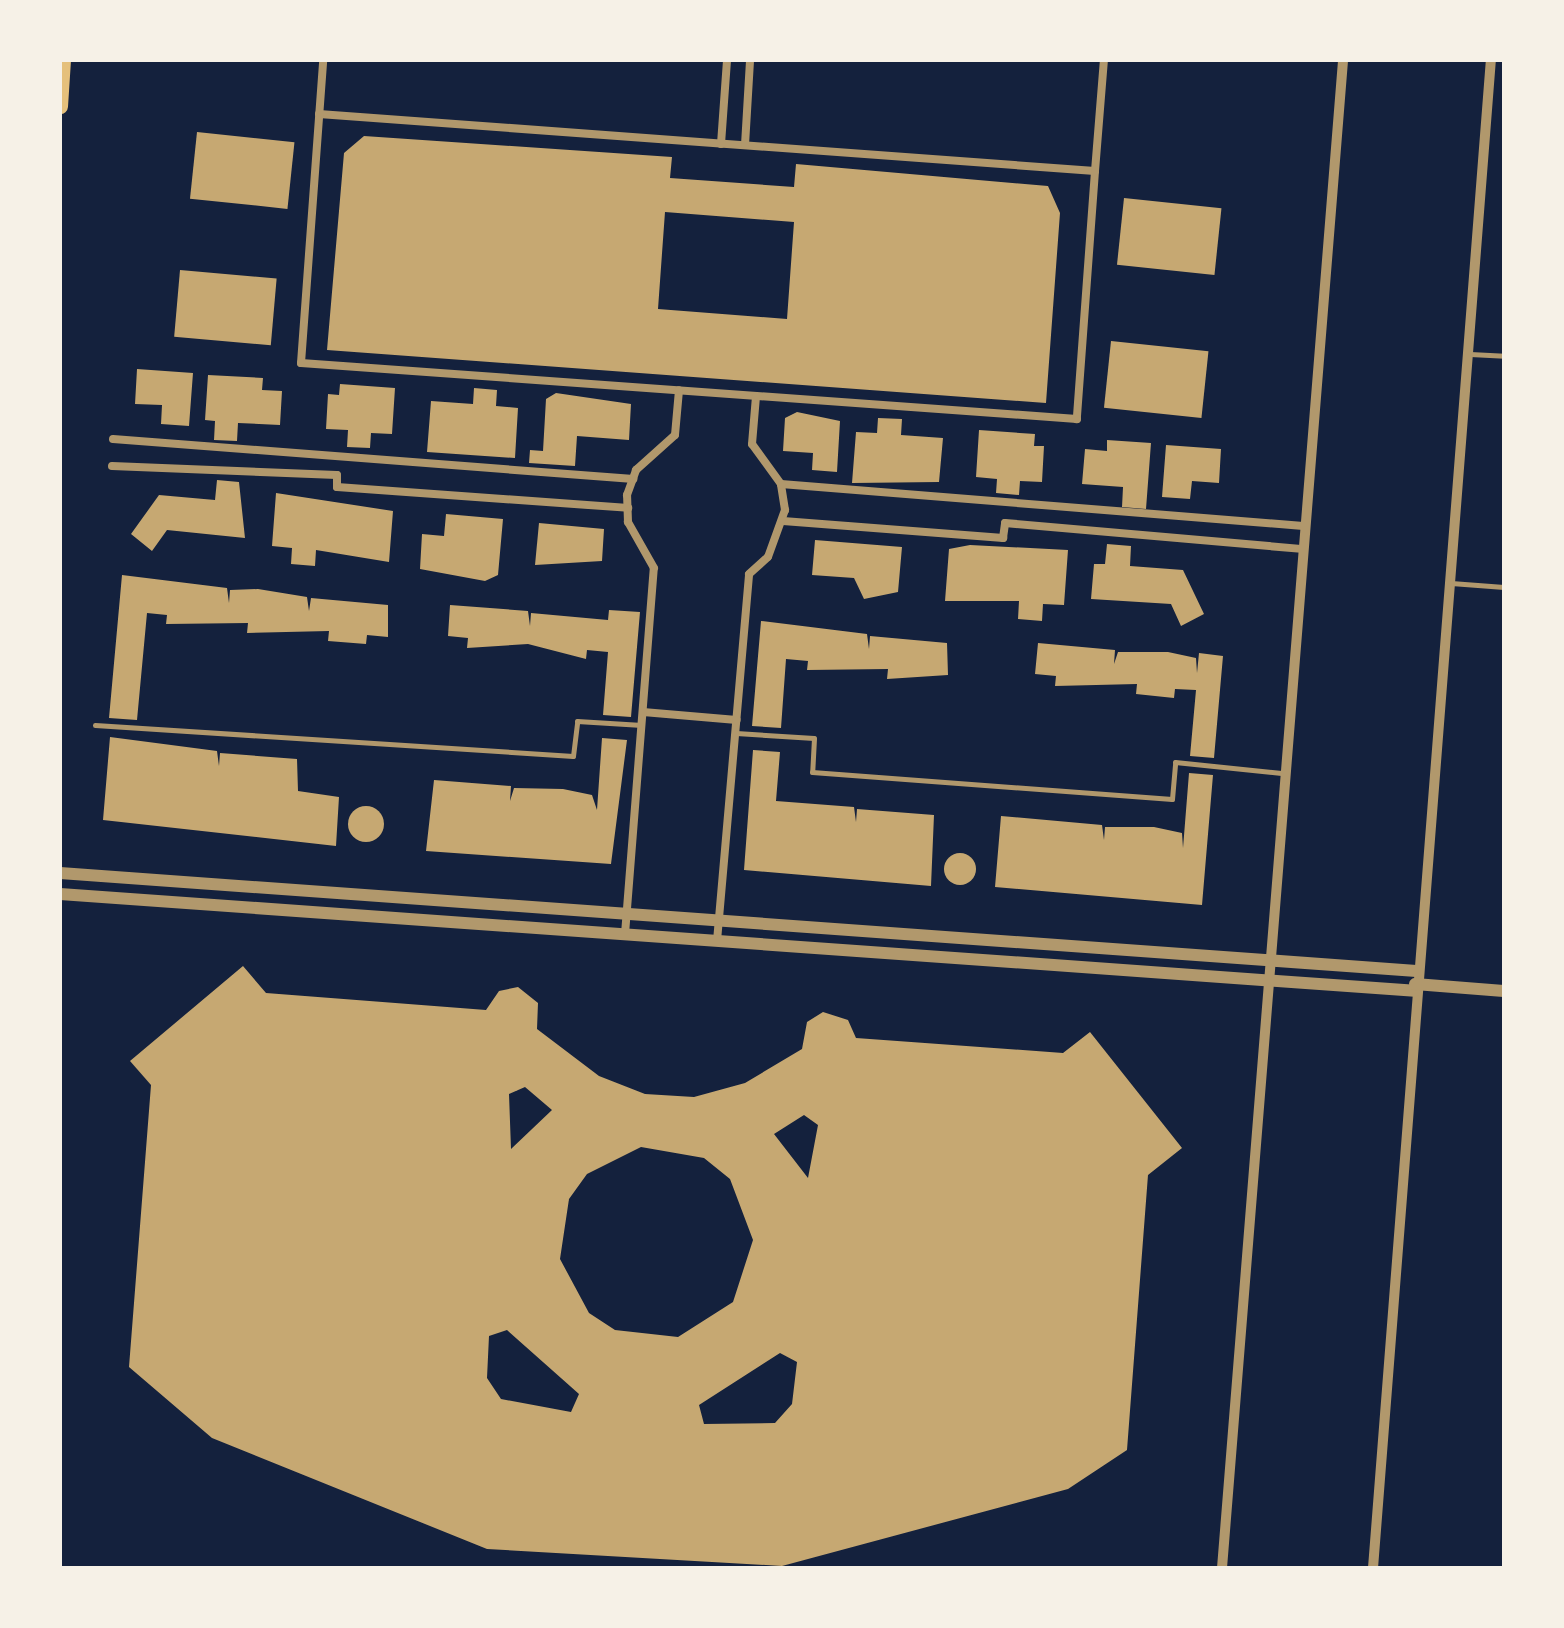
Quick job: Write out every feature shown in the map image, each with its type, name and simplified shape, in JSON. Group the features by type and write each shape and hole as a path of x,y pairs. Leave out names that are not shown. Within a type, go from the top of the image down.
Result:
{"main road":[{"path":"60,106 64,60"}],"street":[{"path":"323,60 301,363 1077,419 1104,60"},
{"path":"721,144 728,60"},
{"path":"745,146 750,60"},
{"path":"1222,1568 1265,960 1343,60"},
{"path":"1373,1568 1415,982 1491,60"},
{"path":"319,114 1095,171"},
{"path":"625,934 654,568 637,547 628,508 633,479 675,435 679,390"},
{"path":"718,941 749,574 783,522 781,484 752,444 756,396"},
{"path":"113,439 633,479"},
{"path":"112,466 337,475 337,486 628,508"},
{"path":"781,484 1303,526"},
{"path":"783,522 1004,538 1005,524 1301,548"},
{"path":"643,712 737,720"},
{"path":"60,873 1265,960 1504,991"},
{"path":"60,894 1264,980 1415,982"}],"lane":[{"path":"1467,353 1504,356"},
{"path":"1448,582 1504,587"},
{"path":"95,725 573,756 577,720 642,725"},
{"path":"736,732 814,738 812,772 1172,800 1175,762 1281,773"}],"building":[{"path":"197,132 294,142 287,209 190,199"},
{"path":"364,136 672,157 670,178 794,187 796,164 1048,186 1060,213 1046,403 327,350 344,153","holes":["665,212 794,222 787,319 658,309"]},
{"path":"1124,198 1221,208 1214,275 1117,265"},
{"path":"180,270 277,278 271,345 174,337"},
{"path":"1111,341 1208,351 1201,418 1104,408"},
{"path":"137,369 193,373 189,426 161,424 162,405 135,404"},
{"path":"208,375 263,378 262,390 282,391 280,425 238,423 237,441 214,440 215,421 205,420"},
{"path":"340,384 395,388 392,434 371,433 370,448 347,447 348,430 326,429 328,394 339,395"},
{"path":"474,388 497,390 496,406 518,408 515,458 427,452 431,401 473,404"},
{"path":"556,393 631,404 629,440 577,436 575,466 529,463 530,450 543,451 546,399"},
{"path":"797,412 840,421 837,472 812,470 813,453 783,451 785,418"},
{"path":"878,418 902,419 901,435 943,438 939,482 852,483 856,432 877,433"},
{"path":"979,430 1035,434 1034,446 1044,446 1042,482 1020,481 1019,495 996,493 997,479 976,477"},
{"path":"1107,440 1151,443 1146,509 1122,507 1123,487 1082,484 1085,449 1107,451"},
{"path":"1166,445 1221,449 1219,483 1192,481 1190,499 1162,497"},
{"path":"217,480 239,482 245,538 167,530 152,551 131,534 159,495 215,500"},
{"path":"276,493 393,511 389,562 316,550 315,566 291,564 292,548 272,546"},
{"path":"446,514 503,519 498,575 485,581 420,569 422,534 444,536"},
{"path":"539,523 604,529 602,561 535,565"},
{"path":"815,540 902,547 898,592 864,599 854,578 812,575"},
{"path":"1107,544 1131,546 1130,566 1183,570 1204,614 1181,626 1171,604 1091,599 1094,564 1105,564"},
{"path":"970,545 1068,550 1064,605 1043,604 1042,621 1018,619 1019,601 945,601 949,549"},
{"path":"122,575 227,588 229,603 230,590 258,589 307,597 309,611 311,598 388,605 388,637 367,635 366,644 328,641 329,631 247,633 248,623 166,624 167,615 147,613 137,720 109,718"},
{"path":"450,605 528,611 530,626 531,613 608,620 609,610 640,612 631,717 603,715 608,652 587,650 586,659 528,644 467,648 468,638 448,636"},
{"path":"761,621 867,634 869,649 870,636 947,643 948,675 887,679 888,669 807,670 808,661 786,659 781,728 752,726"},
{"path":"1038,643 1115,650 1114,664 1118,652 1168,652 1196,658 1197,673 1199,653 1223,656 1214,758 1190,756 1196,690 1175,689 1174,698 1136,694 1137,684 1055,686 1056,676 1035,674"},
{"path":"110,737 217,751 219,766 220,753 297,759 298,791 339,797 336,846 103,820"},
{"path":"602,738 627,740 611,864 426,851 434,780 511,786 510,801 514,788 563,789 592,795 597,810"},
{"path":"753,750 780,752 776,801 854,807 856,822 857,809 934,815 931,886 744,870"},
{"path":"1189,773 1213,775 1202,905 995,887 1001,816 1102,825 1104,840 1105,827 1154,827 1182,833 1183,848"},
{"path":"366,806 379,811 384,824 379,837 366,842 353,837 348,824 353,811"},
{"path":"960,853 972,857 976,869 972,881 960,885 948,881 944,869 948,857"},
{"path":"243,966 266,993 486,1010 499,991 518,987 538,1003 537,1029 599,1076 645,1094 694,1097 745,1083 802,1049 807,1022 823,1012 848,1020 856,1038 1063,1053 1090,1032 1182,1148 1148,1175 1127,1450 1068,1489 782,1566 487,1549 212,1438 129,1367 151,1085 130,1061","holes":["525,1087 552,1110 511,1149 509,1094","804,1115 818,1125 808,1178 774,1134","641,1147 704,1158 730,1179 753,1240 733,1302 678,1337 615,1330 589,1313 560,1259 569,1199 587,1174","507,1330 579,1394 571,1412 501,1399 487,1378 489,1336","780,1353 797,1362 792,1404 775,1423 704,1424 699,1405"]}]}
